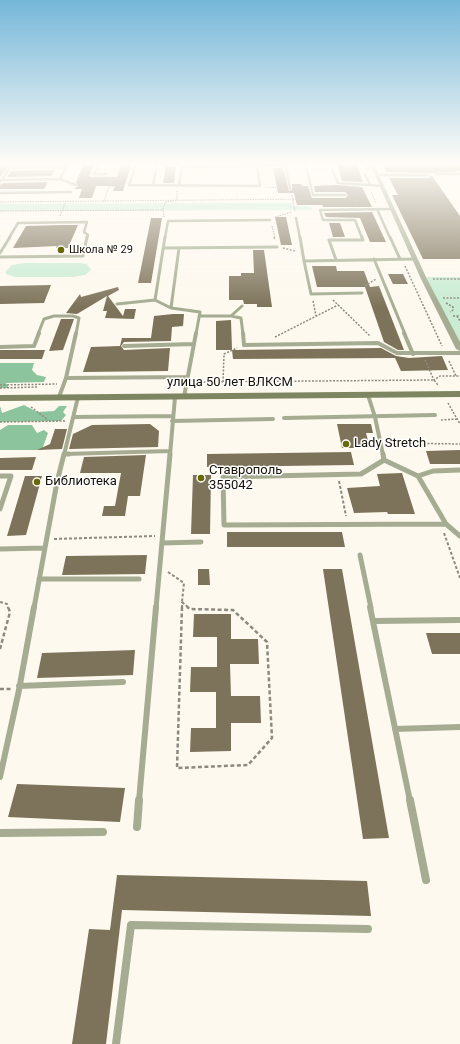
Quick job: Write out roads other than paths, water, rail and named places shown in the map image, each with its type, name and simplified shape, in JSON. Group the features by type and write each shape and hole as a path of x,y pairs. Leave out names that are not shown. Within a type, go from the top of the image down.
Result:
{"street":[{"path":"393,211 460,349"},
{"name":"улица 50 лет ВЛКСМ","path":"0,398 460,394"}],"lane":[{"path":"320,211 323,220 355,220 363,240 329,240 336,260"},
{"path":"379,211 401,259"},
{"path":"296,218 311,294 362,293"},
{"path":"155,300 168,221 270,220"},
{"path":"0,253 18,223 86,222 84,232 88,235 83,256 0,258"},
{"path":"164,248 277,247"},
{"path":"171,308 180,248"},
{"path":"304,260 415,259"},
{"path":"374,260 413,354"},
{"path":"117,304 155,300 171,308 200,312 187,383 180,397 173,419 137,827"},
{"path":"231,316 242,306"},
{"path":"0,347 34,346 44,319 54,316 79,318 66,378 59,397"},
{"path":"199,316 231,316 241,318 244,345 378,343 397,353 460,353"},
{"path":"124,346 194,344"},
{"path":"66,378 188,378"},
{"path":"368,395 376,417 384,460"},
{"path":"0,777 19,686 46,539 78,397"},
{"path":"284,418 435,415"},
{"path":"74,418 273,419"},
{"path":"65,454 170,451"},
{"path":"384,460 361,474 223,477 224,525 444,524"},
{"path":"384,460 418,476 444,524 460,536"},
{"path":"418,476 433,471 460,470"},
{"path":"0,476 12,476 0,509"},
{"path":"58,482 108,482"},
{"path":"162,543 201,542"},
{"path":"0,549 45,548"},
{"path":"360,556 426,880"},
{"path":"39,579 139,579"},
{"path":"374,621 460,620"},
{"path":"19,686 122,682"},
{"path":"396,729 460,727"},
{"path":"0,833 103,832"},
{"path":"116,1044 130,925 368,929"}],"place":[{"name":"Школа № 29","path":"61,250"},
{"name":"Lady Stretch","path":"346,444"},
{"name":"Ставрополь 355042","path":"201,478"},
{"name":"Библиотека","path":"37,482"}]}
